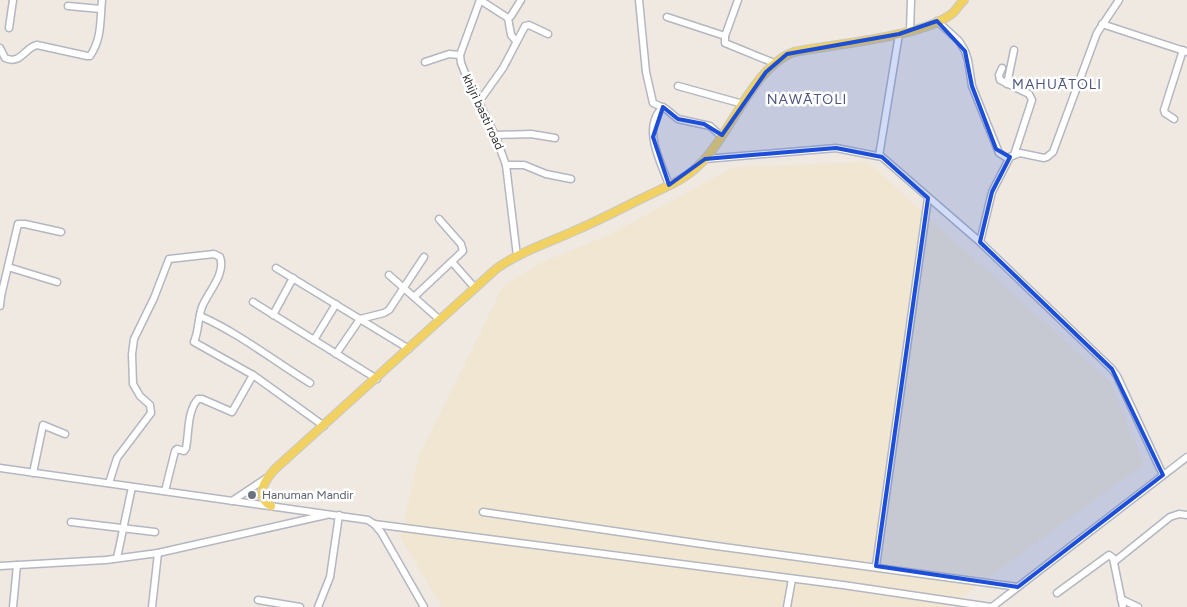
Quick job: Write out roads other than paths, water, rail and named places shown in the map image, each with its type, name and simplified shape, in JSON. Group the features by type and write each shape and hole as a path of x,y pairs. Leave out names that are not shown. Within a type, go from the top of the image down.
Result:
{"main road":[{"path":"271,506 265,501 262,492 269,476 496,269 516,256 588,225 669,185 698,167 774,62 794,52 910,31 937,21 953,12 964,0"}],"street":[{"path":"9,28 13,0"},
{"path":"0,48 6,58 13,60 19,58 32,46 37,45 88,56 92,54 99,37 102,0"},
{"path":"424,62 449,54 460,56 480,0 508,18 511,35 516,41"},
{"path":"508,18 521,0"},
{"path":"639,0 650,98 655,105 663,107 678,119 710,126 721,136"},
{"path":"738,0 725,36 725,43 774,62"},
{"path":"910,31 911,0"},
{"path":"937,21 959,41 965,51 972,86 996,149 1004,157 1020,153 1044,158 1051,155 1086,59 1102,24 1119,0"},
{"path":"68,6 101,9"},
{"path":"667,17 725,36"},
{"path":"1102,24 1185,51 1164,110 1174,120"},
{"path":"478,103 503,68 526,25 548,34"},
{"path":"879,156 899,34"},
{"path":"1007,84 1014,50"},
{"name":"khijri basti road","path":"460,56 461,63 478,103 495,135 506,165 516,256"},
{"path":"980,242 992,192 1012,156 1032,100 1029,94 1000,80 1002,68"},
{"path":"678,86 743,104"},
{"path":"663,107 657,115 653,137 669,185"},
{"path":"495,135 530,134 555,138"},
{"path":"705,159 836,148 879,156 888,161 980,242 1112,369 1163,476"},
{"path":"506,165 524,165 540,173 571,179"},
{"path":"876,566 928,198"},
{"path":"414,297 461,254 463,248 439,219"},
{"path":"0,306 19,223 61,232"},
{"path":"109,483 117,458 151,413 150,405 140,396 133,384 132,354 134,339 154,298 169,259 214,254 220,257 221,269 203,304 194,342 253,375 324,426"},
{"path":"336,354 360,319 384,314 389,310 424,257"},
{"path":"452,262 475,288"},
{"path":"8,266 57,282"},
{"path":"276,268 409,349"},
{"path":"389,276 440,320"},
{"path":"273,315 293,278"},
{"path":"253,302 377,379"},
{"path":"314,340 336,304"},
{"path":"200,316 228,330 280,363 291,373 310,383"},
{"path":"165,491 175,451 177,449 184,452 186,448 191,414 196,401 202,399 230,412 234,412 253,375"},
{"path":"33,473 43,425 65,434"},
{"path":"0,468 360,518 374,524 991,607 1187,457"},
{"path":"232,500 269,476"},
{"path":"117,558 132,487"},
{"path":"482,512 1018,587"},
{"path":"0,566 117,558 158,553 330,514"},
{"path":"1114,562 1170,517 1179,514 1187,515"},
{"path":"318,607 330,577 339,515"},
{"path":"71,522 155,532"},
{"path":"374,524 381,532 424,607"},
{"path":"152,607 158,553"},
{"path":"1057,593 1105,556 1112,556 1123,607"},
{"path":"13,607 17,565"},
{"path":"787,607 792,579"},
{"path":"1122,599 1138,607"},
{"path":"258,600 300,607"}],"place":[{"name":"Hanuman Mandir","path":"252,495"}],"district":[{"name":"MAHUĀTOLI","path":"1057,84"},
{"name":"NAWĀTOLI","path":"807,99"}]}
